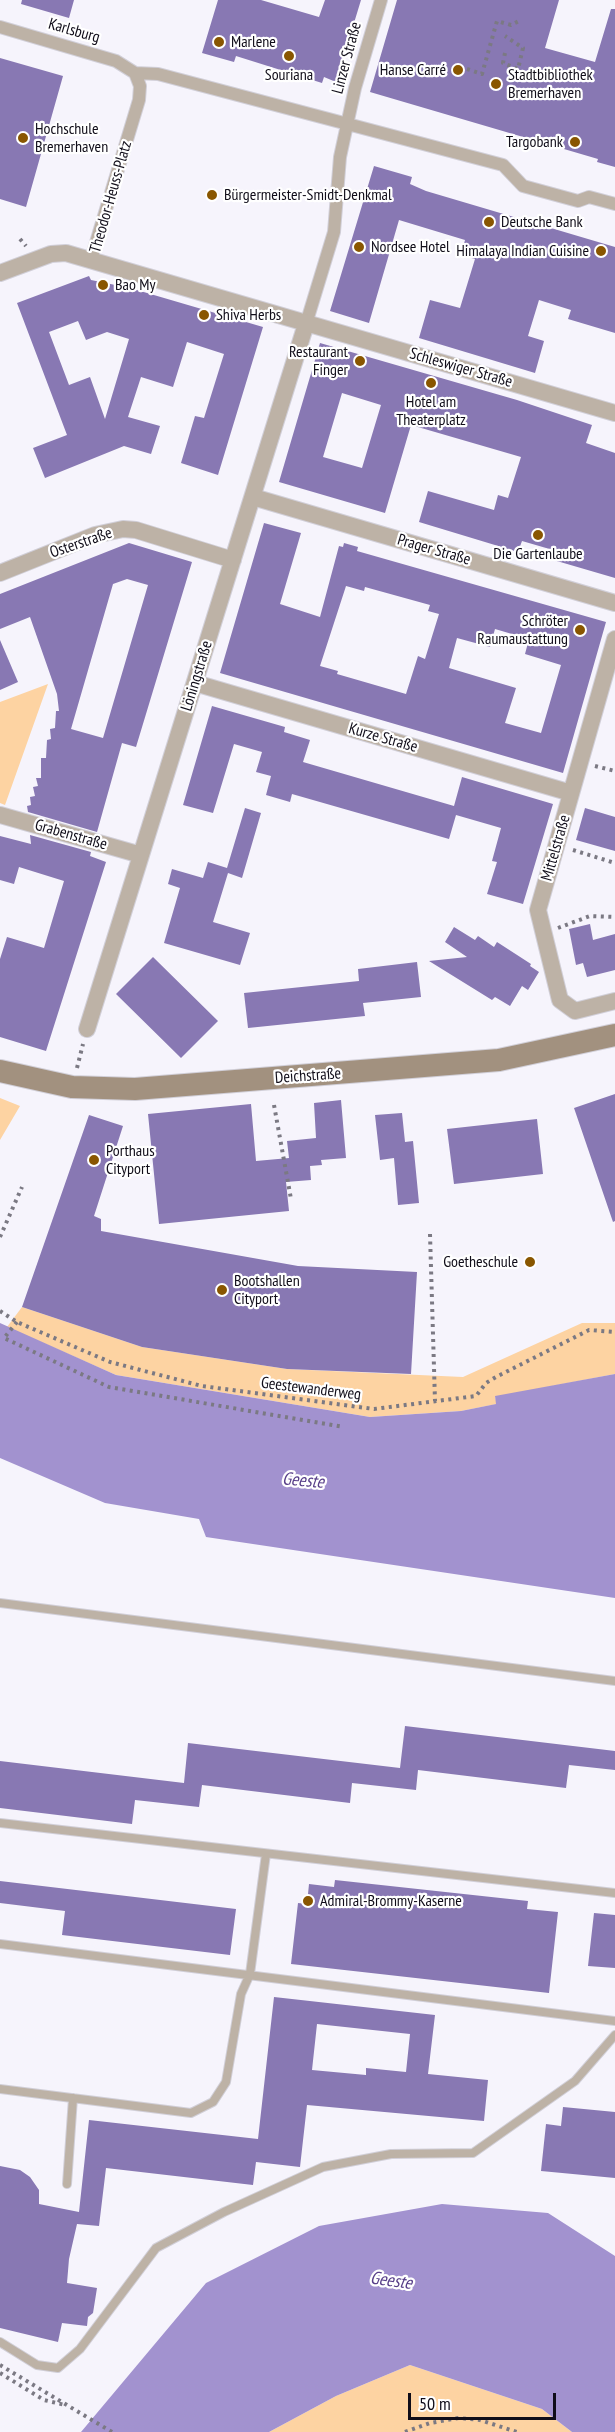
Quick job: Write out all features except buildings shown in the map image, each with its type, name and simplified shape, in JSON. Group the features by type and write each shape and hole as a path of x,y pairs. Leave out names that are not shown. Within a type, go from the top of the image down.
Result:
{"main road":[{"name":"Deichstraße","path":"0,1071 72,1087 135,1089 500,1060 615,1035"}],"street":[{"name":"Linzer Straße","path":"347,126 355,88 381,0"},
{"name":"Karlsburg","path":"0,27 116,60 135,73"},
{"path":"135,73 158,74 347,126 504,165 524,186 578,201 589,197 615,204"},
{"name":"Theodor-Heuss-Platz","path":"135,73 140,86 139,100 91,260 306,324"},
{"path":"306,324 334,232 340,157 347,126"},
{"path":"0,273 51,254 66,253 91,260"},
{"name":"Schleswiger Straße","path":"306,324 615,413"},
{"name":"Löningstraße","path":"87,1029 306,324"},
{"name":"Prager Straße","path":"253,497 615,603"},
{"name":"Osterstraße","path":"0,573 95,536 123,529 136,530 233,561"},
{"name":"Mittelstraße","path":"615,639 538,910 560,1000 575,1011 615,1001"},
{"name":"Kurze Straße","path":"195,683 571,793"},
{"name":"Grabenstraße","path":"0,815 141,855"}],"lane":[{"path":"0,1603 615,1681"},
{"path":"0,1823 615,1893"},
{"path":"0,2089 191,2113 213,2102 226,2082 241,1994 250,1974 266,1854"},
{"path":"0,1944 615,2021"},
{"path":"0,2342 37,2365 58,2368 80,2349 156,2248 224,2212 324,2167 391,2154 473,2153 574,2081 615,2035"},
{"path":"67,2184 73,2098"}],"path":[{"path":"467,69 482,74 497,21 511,26 519,21"},
{"path":"505,53 502,63 518,69 523,48 506,36"},
{"path":"556,845 615,863"},
{"path":"544,934 590,916 615,917"},
{"path":"77,1069 82,1047"},
{"path":"274,1105 291,1199"},
{"path":"0,1236 22,1186"},
{"path":"430,1234 435,1401"},
{"name":"Geestewanderweg","path":"0,1311 17,1322 110,1362 202,1386 374,1409 476,1396 486,1383 496,1377 589,1330 615,1332"},
{"path":"17,1322 4,1338 109,1387 344,1427"},
{"path":"0,2365 112,2432"},
{"path":"0,2373 44,2400 68,2405"},
{"path":"405,2432 430,2423 459,2418 480,2420 517,2432"}],"shaded area":[{"path":"48,684 5,805 0,803 0,702"},
{"path":"0,1098 20,1106 0,1140"},
{"path":"22,1307 142,1347 287,1369 463,1377 582,1323 615,1323 615,1374 495,1397 497,1404 461,1411 370,1417 116,1375 7,1327"},
{"path":"410,2365 542,2409 572,2432 269,2432 336,2396"}],"water":[{"name":"Geeste","path":"0,1323 116,1375 370,1417 461,1411 496,1404 495,1396 615,1374 615,1598 206,1537 199,1519 105,1503 0,1458"},
{"name":"Geeste","path":"442,2204 548,2213 615,2256 615,2432 572,2432 542,2409 410,2365 336,2396 269,2432 81,2432 206,2283 319,2226"}],"place":[{"name":"Marlene","path":"219,42"},
{"name":"Souriana","path":"289,56"},
{"name":"Hanse Carré","path":"458,70"},
{"name":"Stadtbibliothek Bremerhaven","path":"496,84"},
{"name":"Hochschule Bremerhaven","path":"23,138"},
{"name":"Targobank","path":"575,142"},
{"name":"Bürgermeister-Smidt-Denkmal","path":"212,195"},
{"name":"Deutsche Bank","path":"489,222"},
{"name":"Nordsee Hotel","path":"359,247"},
{"name":"Himalaya Indian Cuisine","path":"601,251"},
{"name":"Bao My","path":"103,285"},
{"name":"Shiva Herbs","path":"204,315"},
{"name":"Restaurant Finger","path":"360,361"},
{"name":"Hotel am Theaterplatz","path":"431,383"},
{"name":"Die Gartenlaube","path":"538,535"},
{"name":"Schröter Raumaustattung","path":"580,630"},
{"name":"Porthaus Cityport","path":"94,1160"},
{"name":"Goetheschule","path":"530,1262"},
{"name":"Bootshallen Cityport","path":"222,1290"},
{"name":"Admiral-Brommy-Kaserne","path":"308,1901"}]}
